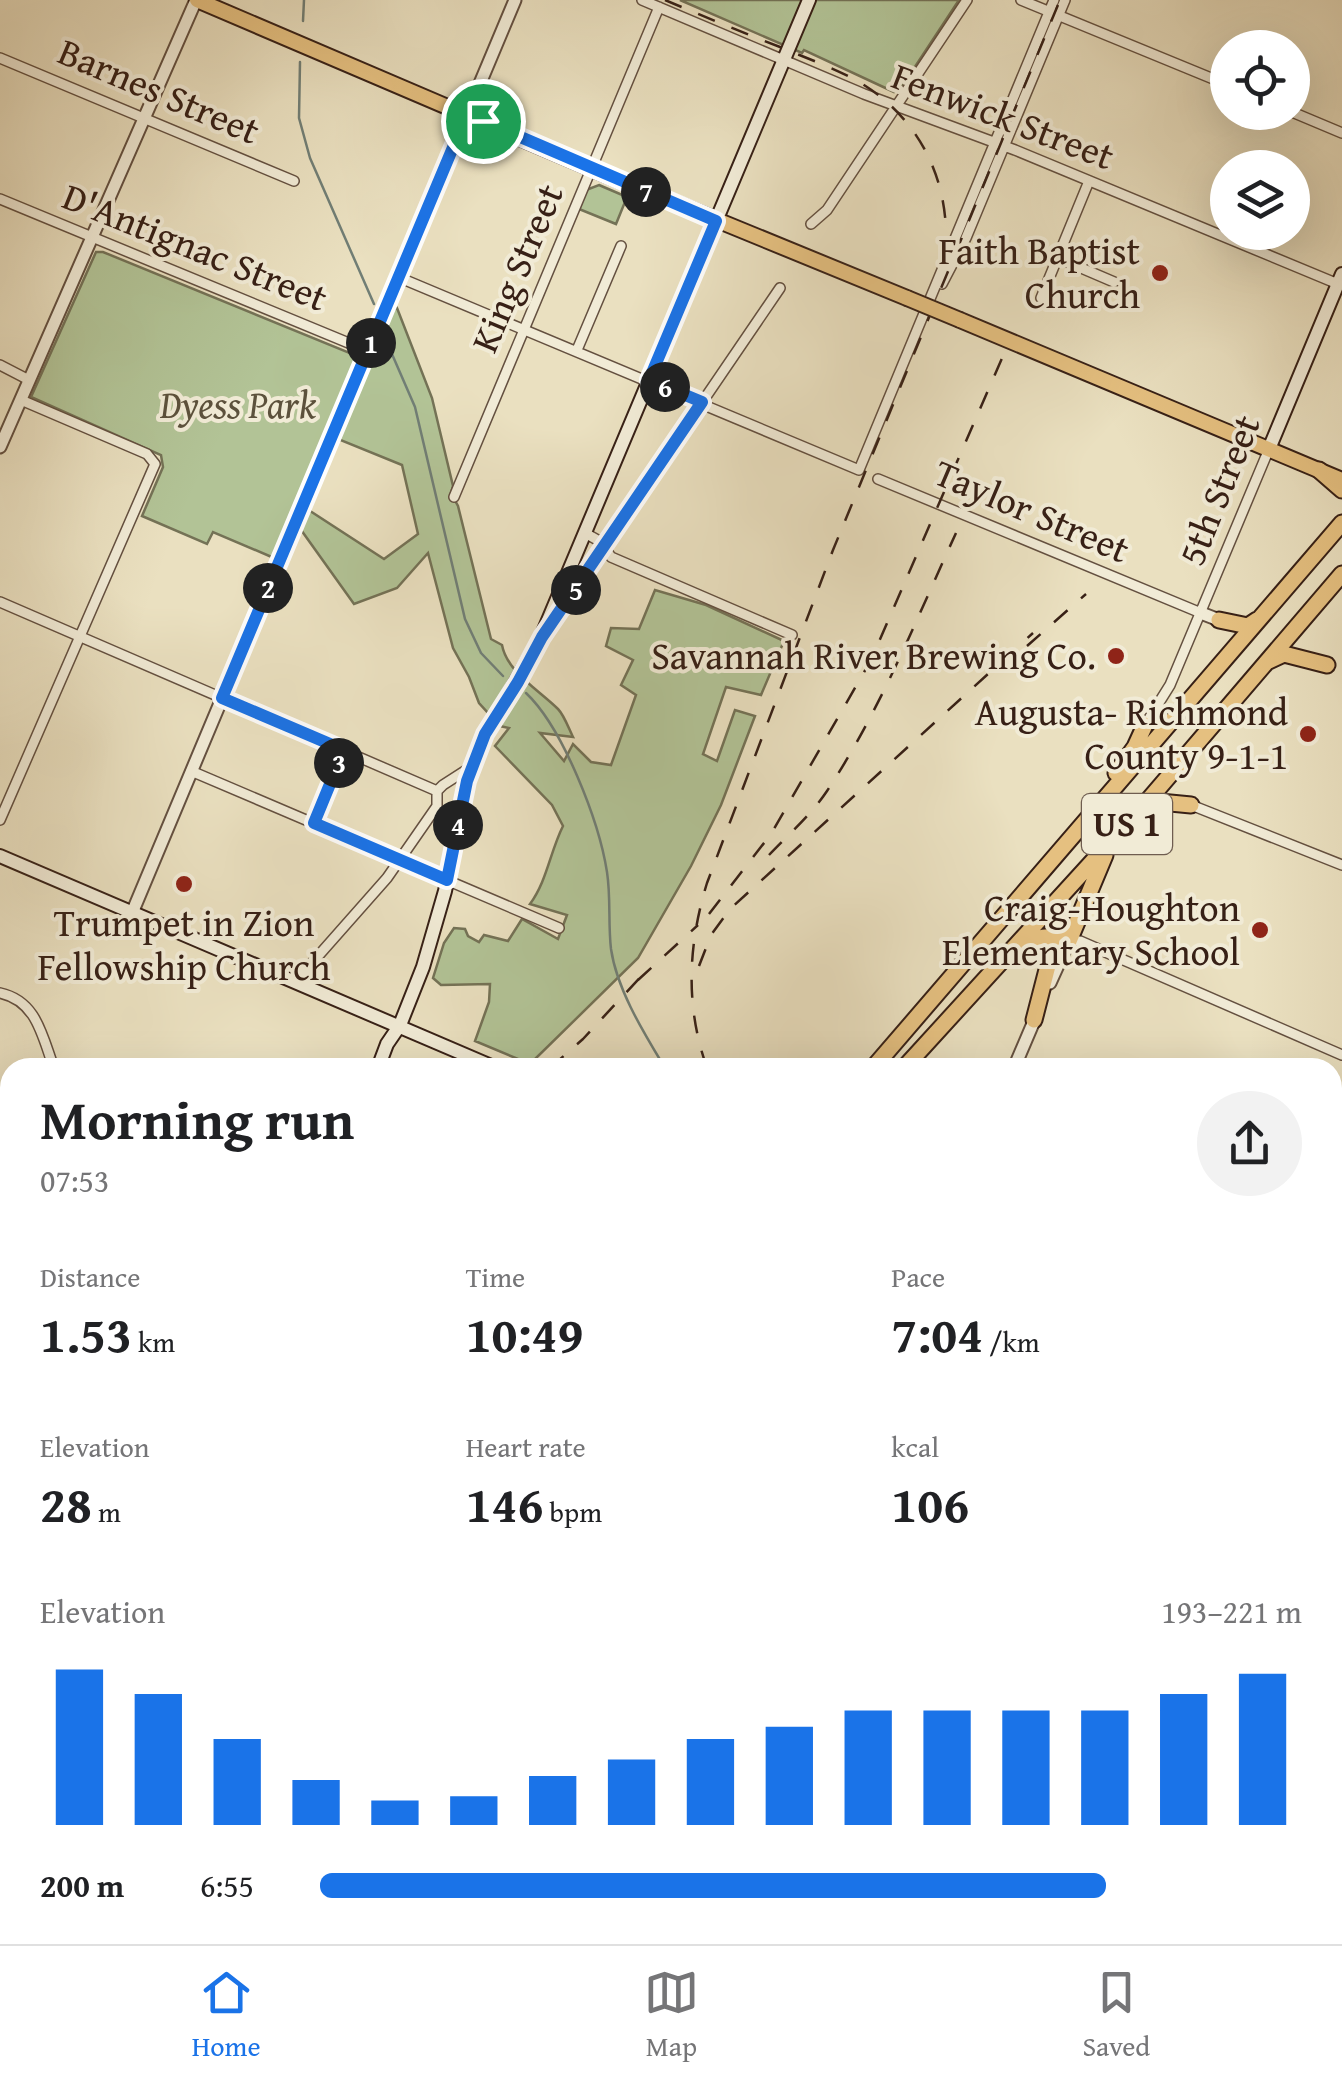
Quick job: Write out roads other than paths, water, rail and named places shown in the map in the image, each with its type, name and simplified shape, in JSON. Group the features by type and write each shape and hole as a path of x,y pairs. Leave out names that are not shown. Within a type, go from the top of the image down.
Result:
{"highway":[{"path":"1319,470 1342,490"},
{"name":"US 1","path":"882,1058 1341,524"},
{"name":"US 1","path":"913,1058 1109,846 1342,574"},
{"path":"1219,620 1248,626 1264,614"},
{"path":"1303,619 1304,646 1334,668"},
{"path":"1219,620 1230,640 1230,650 1222,663"},
{"path":"1265,663 1284,654 1334,668"},
{"path":"1068,842 1135,747 1145,725"},
{"path":"1178,766 1178,787 1191,805"},
{"path":"922,1058 1027,944 1048,936 1069,941 1109,846 1156,803 1191,805"},
{"path":"1027,944 1045,944 1052,954 1034,1020"}],"main road":[{"path":"197,0 716,221 1342,480"},
{"path":"382,1058 423,967 447,880 471,767 485,734 542,637 809,0"},
{"name":"5th Street","path":"1268,448 1341,281"},
{"path":"0,856 474,1058"}],"street":[{"path":"0,448 197,0"},
{"path":"132,913 515,0"},
{"name":"Fenwick Street","path":"642,0 783,60 1341,281"},
{"path":"811,224 828,210 967,0"},
{"path":"1020,0 1210,78"},
{"path":"1054,0 1054,14"},
{"path":"398,277 859,470 913,340 966,238 999,144 1054,14 1065,0"},
{"name":"King Street","path":"454,496 659,7"},
{"name":"Barnes Street","path":"0,58 294,181"},
{"path":"1310,120 1342,133"},
{"path":"1041,298 1090,181"},
{"name":"D'Antignac Street","path":"0,200 370,347"},
{"path":"576,350 621,246"},
{"path":"1058,258 1114,282"},
{"path":"542,637 780,288"},
{"path":"0,365 30,380"},
{"path":"0,820 154,470 154,460 21,400"},
{"name":"5th Street","path":"1145,725 1170,685 1268,448"},
{"name":"Taylor Street","path":"878,479 1219,620"},
{"path":"585,534 601,542 611,557 792,636"},
{"path":"0,602 438,791"},
{"path":"314,823 344,750"},
{"path":"296,981 400,860 437,806 438,791 471,767"},
{"path":"191,771 559,928"},
{"path":"1191,805 1342,865"},
{"path":"1018,1058 1069,941 1080,941 1342,1056"},
{"path":"0,993 20,1000 32,1012 50,1058"}],"waterway":[{"path":"303,21 304,0"},
{"path":"300,62 299,118 310,158 374,304"},
{"path":"385,338 415,407 465,619 481,653 503,676"},
{"path":"526,693 553,729 588,802 607,872 614,964 632,1011 659,1058"}],"railway":[{"path":"665,0 833,69 885,100 903,118 930,159 944,206 945,257"},
{"path":"704,1058 695,1022 692,975 696,929 707,883 833,550 1060,0"},
{"path":"709,914 771,834 871,660 1003,356"},
{"path":"769,855 814,808 846,761 896,665 956,533"},
{"path":"1027,646 1086,594"},
{"path":"699,966 711,935 730,909 1033,633"},
{"path":"638,980 698,925"},
{"path":"561,1058 647,970"}],"place":[{"name":"Faith Baptist Church","path":"1160,273"},
{"name":"Savannah River Brewing Co.","path":"1116,656"},
{"name":"Augusta- Richmond County 9-1-1","path":"1308,734"},
{"name":"Trumpet in Zion Fellowship Church","path":"184,884"},
{"name":"Craig-Houghton Elementary School","path":"1260,930"}],"park label":[{"name":"Dyess Park","path":"238,405"}]}
